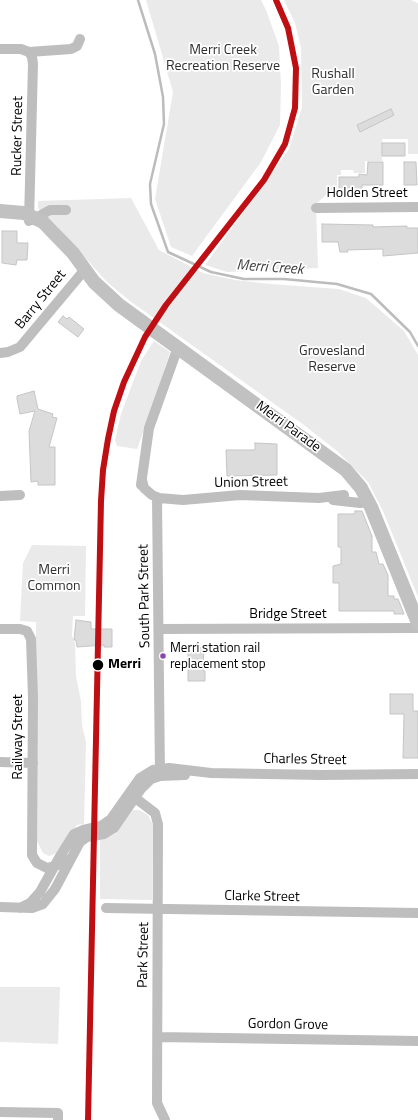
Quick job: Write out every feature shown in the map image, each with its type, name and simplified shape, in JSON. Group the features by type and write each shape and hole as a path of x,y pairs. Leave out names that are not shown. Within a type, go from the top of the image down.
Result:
{"main road":[{"path":"0,211 17,211 31,218"},
{"path":"0,217 31,218"},
{"name":"Merri Parade","path":"31,218 49,227 94,282 129,312 334,460 354,479 369,502 418,623"}],"street":[{"path":"0,49 21,49 29,52 72,48 78,44 80,39"},
{"name":"Rucker Street","path":"29,52 33,63 31,218"},
{"name":"Holden Street","path":"316,208 418,207"},
{"path":"31,218 50,210 66,210"},
{"name":"Barry Street","path":"0,353 8,352 20,347 84,271"},
{"path":"157,501 151,502 144,495 141,488 148,432 178,347"},
{"path":"0,496 20,495"},
{"name":"Union Street","path":"157,501 166,505 183,500 261,495 319,498 360,503 369,502"},
{"name":"Union Street","path":"319,498 344,495"},
{"name":"South Park Street","path":"157,501 160,772"},
{"name":"Bridge Street","path":"159,629 418,628"},
{"name":"Railway Street","path":"0,629 20,629 27,631 31,638 33,763 32,855 37,863 47,868 55,866"},
{"path":"0,762 33,763"},
{"path":"0,907 35,908 44,903 61,878 81,840 89,836 105,833 116,826 145,774 160,772"},
{"name":"Charles Street","path":"160,772 418,775"},
{"path":"20,908 30,903 42,890 74,834 83,830 101,826 109,821 132,796"},
{"name":"Park Street","path":"132,796 152,810 158,820 157,1103 165,1120"},
{"path":"55,866 70,859"},
{"path":"55,866 61,878"},
{"path":"42,890 44,903"},
{"name":"Clarke Street","path":"106,908 418,913"},
{"name":"Gordon Grove","path":"158,1037 418,1041"},
{"path":"0,1112 58,1116"}],"green space":[{"name":"Merri Creek Recreation Reserve","path":"146,0 261,0 279,46 281,85 280,125 261,162 192,256 171,247 155,199 173,92"},
{"name":"Rushall Garden","path":"284,0 411,0 418,3 418,154 408,154 408,139 382,139 382,161 365,161 365,173 354,173 353,170 341,170 341,175 337,175 337,193 328,193 316,204 318,268 227,272 205,265 289,149 302,107 301,48 295,23"},
{"name":"Grovesland Reserve","path":"131,198 159,250 203,273 235,280 339,289 366,298 404,331 418,355 418,597 383,511 368,482 337,451 304,425 130,301 107,282 55,224 38,208 38,201"},
{"path":"154,341 170,352 153,405 137,449 117,446 115,440 121,414 141,361"},
{"name":"Merri Common","path":"32,545 86,546 85,616 73,616 72,636 75,643 76,676 81,701 82,725 86,742 84,824 77,825 57,853 49,856 43,853 36,839 36,622 20,621 23,563"},
{"path":"133,810 139,810 148,815 153,825 152,900 100,899 100,840 115,834"},
{"path":"0,987 60,987 58,1044 0,1042"}],"building":[{"path":"391,109 394,115 360,132 357,125"},
{"path":"382,143 405,143 405,156 382,156"},
{"path":"368,162 383,162 383,185 362,185 362,190 339,190 339,177 359,177 359,174 367,175"},
{"path":"404,162 416,162 417,185 404,185"},
{"path":"322,224 373,225 373,227 407,226 407,228 418,228 418,253 383,256 383,249 347,250 348,252 340,252 338,242 322,242"},
{"path":"2,231 17,231 17,243 28,243 27,260 17,260 16,265 2,263"},
{"path":"63,316 67,319 69,317 84,329 78,337 58,322"},
{"path":"34,391 38,409 53,414 52,417 57,418 49,447 55,447 55,485 38,485 38,481 31,482 29,431 35,411 20,414 17,396"},
{"path":"255,443 277,444 277,475 227,476 226,450 255,450"},
{"path":"355,511 362,511 372,536 372,552 376,552 379,564 383,564 388,575 388,596 394,596 394,599 398,599 404,614 394,614 394,611 339,611 339,583 333,583 333,566 341,564 341,547 338,547 338,514 355,514"},
{"path":"76,620 91,622 91,629 112,629 112,647 104,647 104,645 77,647 76,640 74,640"},
{"path":"204,647 203,671 205,671 205,681 188,681 188,648"},
{"path":"390,694 413,694 413,711 418,711 418,758 403,758 404,714 390,714"}],"waterway":[{"name":"Merri Creek","path":"138,0 155,54 163,97 164,124 150,184 151,204 168,252 211,272 244,279 284,279 337,284 371,294 410,332 418,346"}],"transit line":[{"path":"88,1120 101,501 103,470 108,439 114,411 124,382 145,337 166,305 264,180 285,144 295,108 296,68 288,28 276,0"}],"place":[{"name":"Merri station rail replacement stop","path":"163,656"},
{"name":"Merri","path":"98,665"}]}
